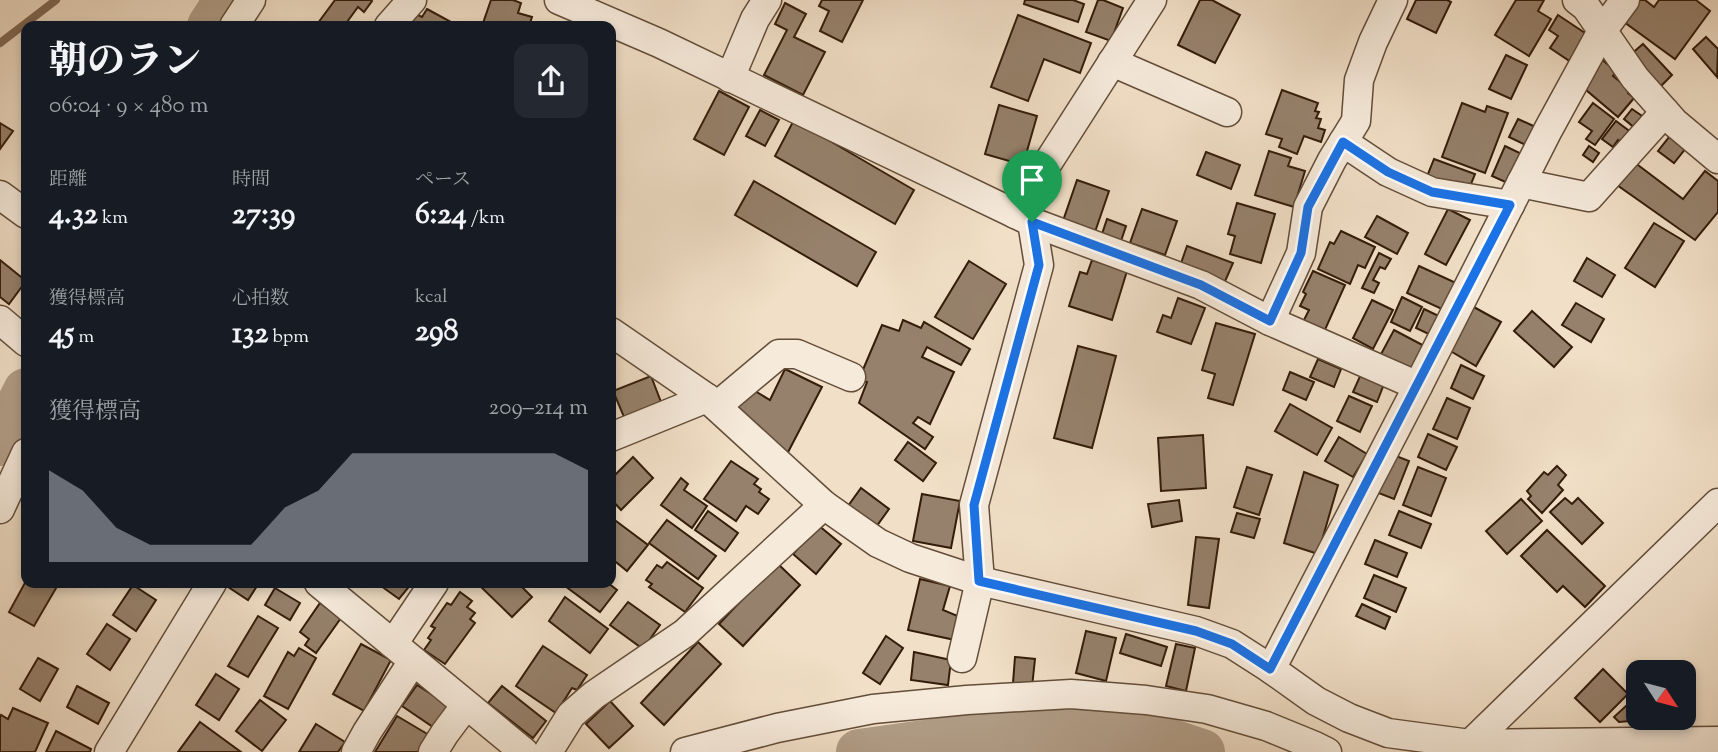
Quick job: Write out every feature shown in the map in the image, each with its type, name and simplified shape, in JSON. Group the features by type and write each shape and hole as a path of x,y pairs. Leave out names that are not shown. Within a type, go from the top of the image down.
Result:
{"street":[{"path":"237,21 251,0"},
{"path":"393,21 412,0"},
{"path":"559,0 608,21"},
{"path":"730,78 755,19 767,0"},
{"path":"1270,321 1301,253 1308,207 1356,121 1359,79 1393,0"},
{"path":"1577,0 1586,7 1634,78 1675,123 1713,148"},
{"path":"1270,669 1548,130 1602,31 1625,0"},
{"path":"962,658 979,581 974,505 1039,265 1024,218 1112,62 1141,3"},
{"path":"616,25 1024,218 1201,285 1270,321 1418,386"},
{"path":"1112,62 1227,112"},
{"path":"1343,142 1388,172 1432,192 1589,197 1665,112"},
{"path":"0,195 21,210"},
{"path":"0,320 21,338"},
{"path":"616,335 712,402 824,505 878,543 910,558 979,581 1196,631 1232,644 1316,701 1349,718 1388,733 1466,748 1655,747 1718,741"},
{"path":"616,435 712,402 779,354 797,355 851,377"},
{"path":"0,509 21,464"},
{"path":"1466,748 1718,503"},
{"path":"548,752 571,715 594,695 685,633 824,505"},
{"path":"109,752 209,588"},
{"path":"325,588 524,752"},
{"path":"356,752 432,588"},
{"path":"685,752 777,728 873,709 1071,694 1146,700 1207,709 1266,726 1326,752"},
{"path":"433,752 466,705"}],"building":[{"path":"335,0 372,1 364,12 358,7 348,21 319,21"},
{"path":"491,0 513,0 521,3 518,13 532,17 531,21 484,21"},
{"path":"822,0 863,0 842,42 820,31 829,11 819,6"},
{"path":"1025,0 1073,0 1084,4 1078,22 1024,4"},
{"path":"1098,0 1123,8 1111,41 1086,32"},
{"path":"1200,0 1212,0 1240,15 1215,63 1178,45"},
{"path":"1416,0 1451,2 1436,33 1407,19"},
{"path":"1516,0 1544,0 1538,11 1551,19 1529,56 1495,35"},
{"path":"1640,0 1645,0 1654,7 1659,0 1696,0 1710,11 1675,59 1624,22"},
{"path":"785,3 806,14 794,37 825,52 803,95 764,75 787,30 775,24"},
{"path":"427,9 449,21 408,21 412,12 422,17"},
{"path":"1018,15 1091,43 1080,73 1044,59 1028,101 991,87"},
{"path":"1558,15 1588,35 1571,62 1550,48 1558,36 1549,30"},
{"path":"1706,37 1718,49 1717,77 1693,49"},
{"path":"1643,44 1672,75 1660,87 1630,55"},
{"path":"1506,55 1527,65 1511,99 1489,89"},
{"path":"1600,58 1617,72 1613,76 1630,90 1628,93 1634,98 1618,117 1579,84"},
{"path":"1282,90 1318,103 1315,111 1319,112 1316,118 1321,119 1318,128 1325,130 1321,142 1304,136 1297,154 1279,147 1282,139 1266,134"},
{"path":"719,91 749,107 724,155 694,139"},
{"path":"1462,103 1485,112 1487,106 1508,113 1485,173 1442,157"},
{"path":"1593,103 1614,119 1595,145 1586,139 1592,131 1579,122"},
{"path":"999,105 1037,116 1023,165 985,154"},
{"path":"1632,109 1645,118 1636,129 1624,119"},
{"path":"760,110 779,120 765,146 746,136"},
{"path":"1518,119 1538,128 1530,147 1509,137"},
{"path":"794,120 914,190 895,224 775,156"},
{"path":"1616,121 1632,133 1623,144 1618,140 1613,147 1602,139"},
{"path":"0,123 13,131 0,149"},
{"path":"1670,136 1686,148 1674,163 1658,151"},
{"path":"1505,146 1526,156 1512,185 1492,176"},
{"path":"1589,146 1599,153 1593,162 1583,155"},
{"path":"1269,151 1291,158 1288,166 1305,171 1294,207 1255,195"},
{"path":"1206,152 1240,165 1231,189 1197,175"},
{"path":"1434,159 1475,174 1467,194 1426,179"},
{"path":"1634,162 1683,199 1705,171 1718,181 1718,212 1695,240 1617,185"},
{"path":"1077,180 1109,191 1095,232 1063,221"},
{"path":"754,181 876,252 857,286 735,215"},
{"path":"1237,203 1275,214 1261,263 1230,254 1235,236 1228,234"},
{"path":"1142,209 1177,221 1165,255 1130,243"},
{"path":"1448,209 1470,220 1446,265 1425,254"},
{"path":"1377,216 1408,233 1397,254 1365,237"},
{"path":"1107,219 1126,226 1120,244 1101,237"},
{"path":"1654,223 1684,241 1655,287 1625,268"},
{"path":"1341,231 1375,247 1365,268 1358,265 1350,284 1318,269 1330,242 1334,244"},
{"path":"1187,246 1233,263 1223,286 1179,269"},
{"path":"1379,253 1391,259 1385,269 1380,267 1373,280 1379,283 1374,293 1362,288"},
{"path":"1587,258 1615,275 1602,297 1574,281"},
{"path":"0,260 21,277 21,288 9,304 0,297"},
{"path":"1092,260 1127,271 1112,320 1069,306 1080,272 1087,274"},
{"path":"969,261 1006,284 973,339 935,317"},
{"path":"1419,266 1456,283 1444,310 1407,293"},
{"path":"1313,271 1345,285 1324,332 1303,322 1309,310 1300,306"},
{"path":"1402,297 1422,307 1410,331 1391,322"},
{"path":"1178,298 1205,308 1191,344 1157,332 1163,315 1171,318"},
{"path":"1372,300 1393,310 1373,349 1353,338"},
{"path":"1576,303 1604,319 1591,342 1562,325"},
{"path":"1472,306 1501,322 1476,366 1447,349"},
{"path":"1424,309 1445,319 1437,338 1416,328"},
{"path":"1532,311 1572,347 1554,367 1514,331"},
{"path":"903,320 921,328 924,322 970,349 961,365 927,347 922,357 954,372 930,424 918,417 913,423 933,437 925,449 859,403 867,382 859,379 882,325 899,331"},
{"path":"1216,323 1255,334 1233,405 1208,398 1215,374 1202,370"},
{"path":"1394,330 1430,349 1417,374 1380,356"},
{"path":"1078,346 1116,356 1092,448 1054,438"},
{"path":"1318,359 1341,369 1334,387 1310,377"},
{"path":"1461,365 1484,376 1473,399 1451,388"},
{"path":"785,369 822,387 786,456 736,407 748,387 770,400"},
{"path":"1290,372 1314,382 1306,400 1283,390"},
{"path":"1361,374 1384,384 1377,402 1353,392"},
{"path":"651,376 661,402 624,417 616,398 616,390"},
{"path":"1349,396 1372,406 1360,432 1337,421"},
{"path":"1447,398 1470,408 1457,439 1433,429"},
{"path":"1290,404 1332,428 1317,455 1275,431"},
{"path":"1428,434 1457,447 1446,470 1418,457"},
{"path":"1203,435 1206,488 1161,491 1158,438"},
{"path":"1339,437 1367,454 1353,477 1325,461"},
{"path":"908,442 936,463 923,481 895,460"},
{"path":"1391,454 1409,461 1394,499 1376,492"},
{"path":"633,457 653,478 621,510 616,504 616,474"},
{"path":"731,461 758,479 754,484 761,489 759,492 769,499 758,514 746,506 736,521 704,499"},
{"path":"1557,466 1566,475 1558,485 1563,490 1542,513 1528,499 1531,496 1527,491 1544,472 1548,475"},
{"path":"1247,467 1272,475 1259,515 1234,507"},
{"path":"1418,467 1446,478 1431,516 1403,505"},
{"path":"1304,472 1338,485 1318,554 1284,543"},
{"path":"681,478 688,484 684,490 707,506 692,528 661,505"},
{"path":"861,488 889,509 876,527 848,506"},
{"path":"922,494 960,501 951,548 913,541"},
{"path":"1565,498 1572,504 1578,498 1603,523 1582,544 1550,512"},
{"path":"1521,499 1542,521 1507,554 1486,531"},
{"path":"1179,500 1182,521 1152,527 1148,504"},
{"path":"708,511 738,533 725,551 695,530"},
{"path":"1399,511 1431,524 1421,548 1389,535"},
{"path":"1237,513 1260,519 1254,538 1231,532"},
{"path":"667,520 716,556 698,579 649,543"},
{"path":"616,521 648,545 627,571 616,562"},
{"path":"818,525 841,544 816,574 793,554"},
{"path":"1547,530 1605,586 1585,607 1563,586 1557,592 1521,556"},
{"path":"1196,537 1219,539 1209,608 1188,605"},
{"path":"1375,540 1407,553 1397,577 1365,564"},
{"path":"667,562 703,588 685,612 649,587 652,584 646,580 657,565 662,568"},
{"path":"777,563 800,585 743,646 719,624"},
{"path":"1374,575 1406,588 1396,612 1364,598"},
{"path":"920,579 950,586 943,610 960,617 955,640 908,630"},
{"path":"22,588 56,588 34,626 9,612"},
{"path":"131,588 138,588 156,600 136,631 113,615"},
{"path":"230,588 256,588 248,600"},
{"path":"275,588 300,603 290,620 265,605"},
{"path":"384,588 408,588 399,599"},
{"path":"482,588 523,588 532,597 512,617"},
{"path":"568,588 614,588 617,590 600,612"},
{"path":"460,592 472,601 467,607 475,613 470,619 475,623 445,664 424,650 435,628 431,626 447,603 451,605"},
{"path":"565,597 608,629 590,653 549,621"},
{"path":"628,602 660,625 643,649 610,625"},
{"path":"320,603 341,618 316,653 305,645 309,639 300,632"},
{"path":"1362,604 1390,617 1385,629 1356,616"},
{"path":"258,616 278,628 248,677 228,666"},
{"path":"107,624 130,639 110,670 87,654"},
{"path":"1086,631 1116,638 1106,681 1076,673"},
{"path":"1126,634 1167,647 1161,666 1120,653"},
{"path":"886,636 903,648 880,684 863,673"},
{"path":"698,642 721,664 664,725 641,703"},
{"path":"361,644 391,660 364,711 333,694"},
{"path":"1176,644 1195,648 1186,691 1166,686"},
{"path":"543,646 587,675 577,690 572,688 556,713 516,686"},
{"path":"299,648 316,658 288,709 264,696 288,652 294,656"},
{"path":"914,652 951,660 948,685 911,680"},
{"path":"1015,657 1035,659 1032,687 1013,683"},
{"path":"38,658 58,669 40,701 20,689"},
{"path":"1603,669 1626,692 1626,696 1600,722 1575,698"},
{"path":"216,674 239,689 219,720 196,705"},
{"path":"417,685 448,705 433,727 402,706"},
{"path":"77,686 109,703 98,724 67,707"},
{"path":"502,686 546,721 533,738 488,703"},
{"path":"260,700 286,720 262,751 236,731"},
{"path":"610,701 633,726 609,748 586,724"},
{"path":"1626,706 1626,721 1619,722 1614,717"},
{"path":"13,708 48,723 35,752 0,752 0,717 1,715 8,719"},
{"path":"397,716 429,735 418,752 375,752"},
{"path":"200,722 241,752 178,752"},
{"path":"316,724 345,742 338,752 299,752"},
{"path":"56,731 91,749 90,752 46,752"}],"waterway":[{"path":"29,21 56,0"},
{"path":"213,21 227,0"},
{"path":"0,43 21,27"},
{"path":"0,443 21,401"},
{"path":"859,752 982,735 1075,732 1166,740 1202,752"}],"route":[{"path":"1343,142 1388,172 1432,192 1510,205 1270,669 1232,644 1196,631 979,581 974,505 1039,265 1032,222 1201,285 1270,321 1301,253 1308,207 1343,142"}]}
